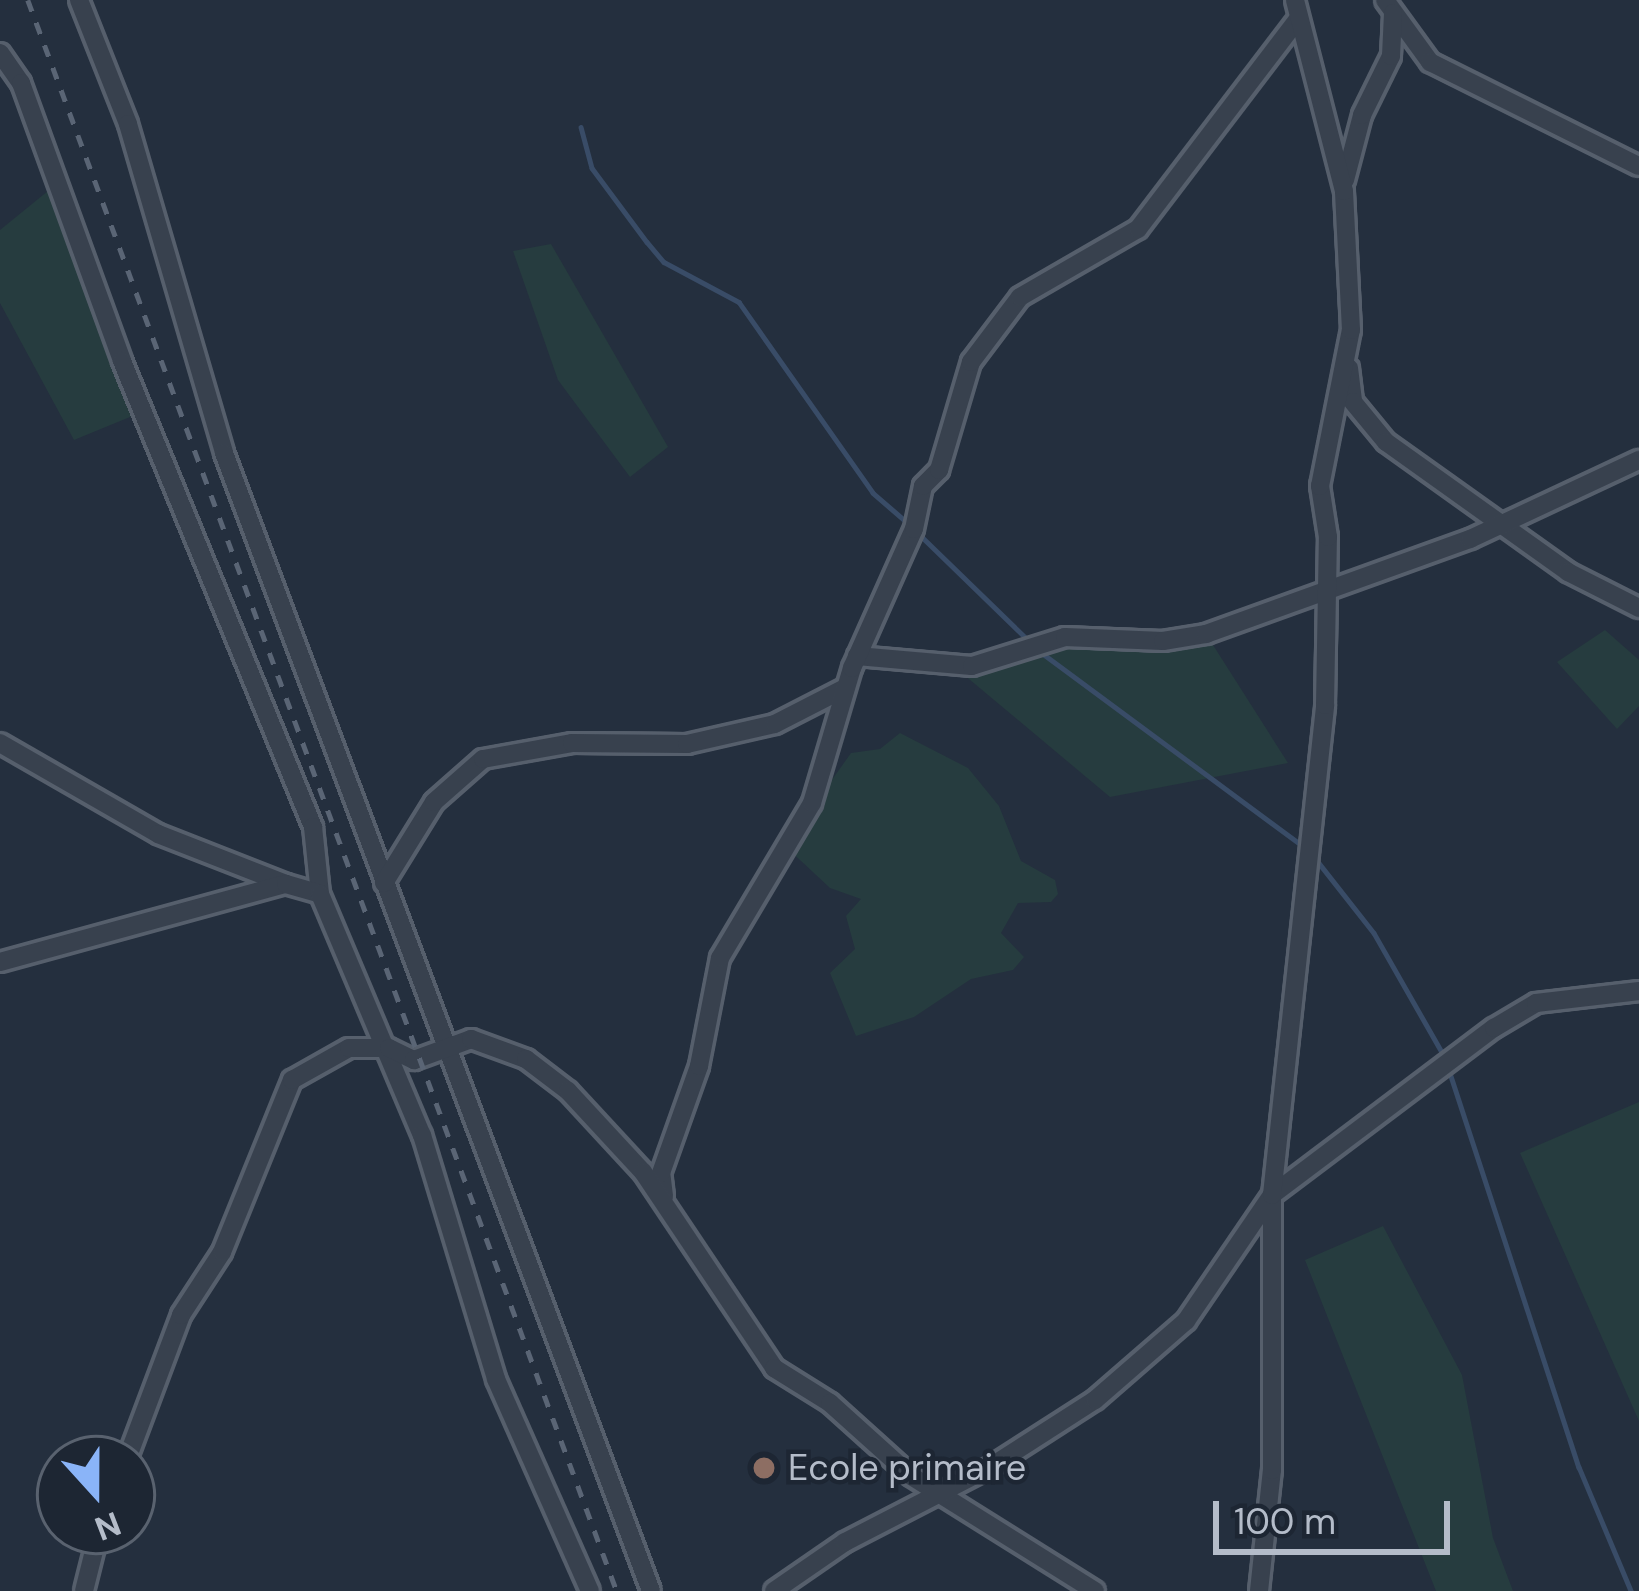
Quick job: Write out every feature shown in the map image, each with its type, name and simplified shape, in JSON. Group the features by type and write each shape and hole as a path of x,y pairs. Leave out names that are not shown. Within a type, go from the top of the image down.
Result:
{"street":[{"path":"79,0 128,124 224,453 651,1591"},
{"path":"1390,4 1430,62 1639,166"},
{"path":"1344,191 1362,115 1391,56 1390,4"},
{"path":"1296,10 1344,191 1349,363 1361,419 1497,524 1639,608"},
{"path":"664,1196 661,1173 699,1066 720,958 812,803 857,656 990,329 1054,271 1138,229 1296,10"},
{"path":"0,53 21,83 122,361 313,827 320,894 389,1048 496,1379 590,1591"},
{"path":"1259,1591 1272,1470 1272,1195 1318,792 1328,590 1323,445 1349,363"},
{"path":"857,656 972,665 1065,638 1162,641 1252,622 1497,524 1639,460"},
{"path":"384,884 434,802 483,759 572,743 687,744 775,724 845,688"},
{"path":"0,743 158,834 320,894"},
{"path":"0,962 286,884"},
{"path":"775,1591 1033,1441 1161,1347 1272,1195 1536,1003 1639,991"},
{"path":"136,1435 167,1348 222,1252 282,1095 302,1070 330,1054 389,1048 414,1060 448,1042 486,1042 526,1059 568,1091 664,1196 774,1368 937,1493 1095,1591"},
{"path":"83,1590 92,1555"}],"green space":[{"path":"59,182 147,410 74,440 0,303 0,230"},
{"path":"551,244 668,447 630,477 558,380 513,251"},
{"path":"1605,630 1639,660 1639,706 1617,729 1557,662"},
{"path":"1206,634 1288,763 1110,797 951,664 1065,637"},
{"path":"900,733 968,768 999,806 1021,861 1055,880 1058,894 1051,902 1018,903 1001,933 1024,957 1013,970 971,979 914,1017 856,1036 830,973 855,949 846,916 861,899 830,888 785,846 851,753 880,749"},
{"path":"1639,1102 1639,1421 1520,1153"},
{"path":"1383,1226 1462,1375 1493,1538 1513,1591 1436,1591 1305,1260"}],"waterway":[{"path":"581,127 592,168 647,242 664,262 739,302 873,493 909,524"},
{"path":"917,532 1029,641"},
{"path":"1042,653 1303,846"},
{"path":"1315,858 1374,933 1446,1059"},
{"path":"1449,1070 1579,1467 1631,1591"}],"railway":[{"path":"28,0 617,1591"}],"place":[{"name":"Ecole primaire","path":"764,1468"}]}
